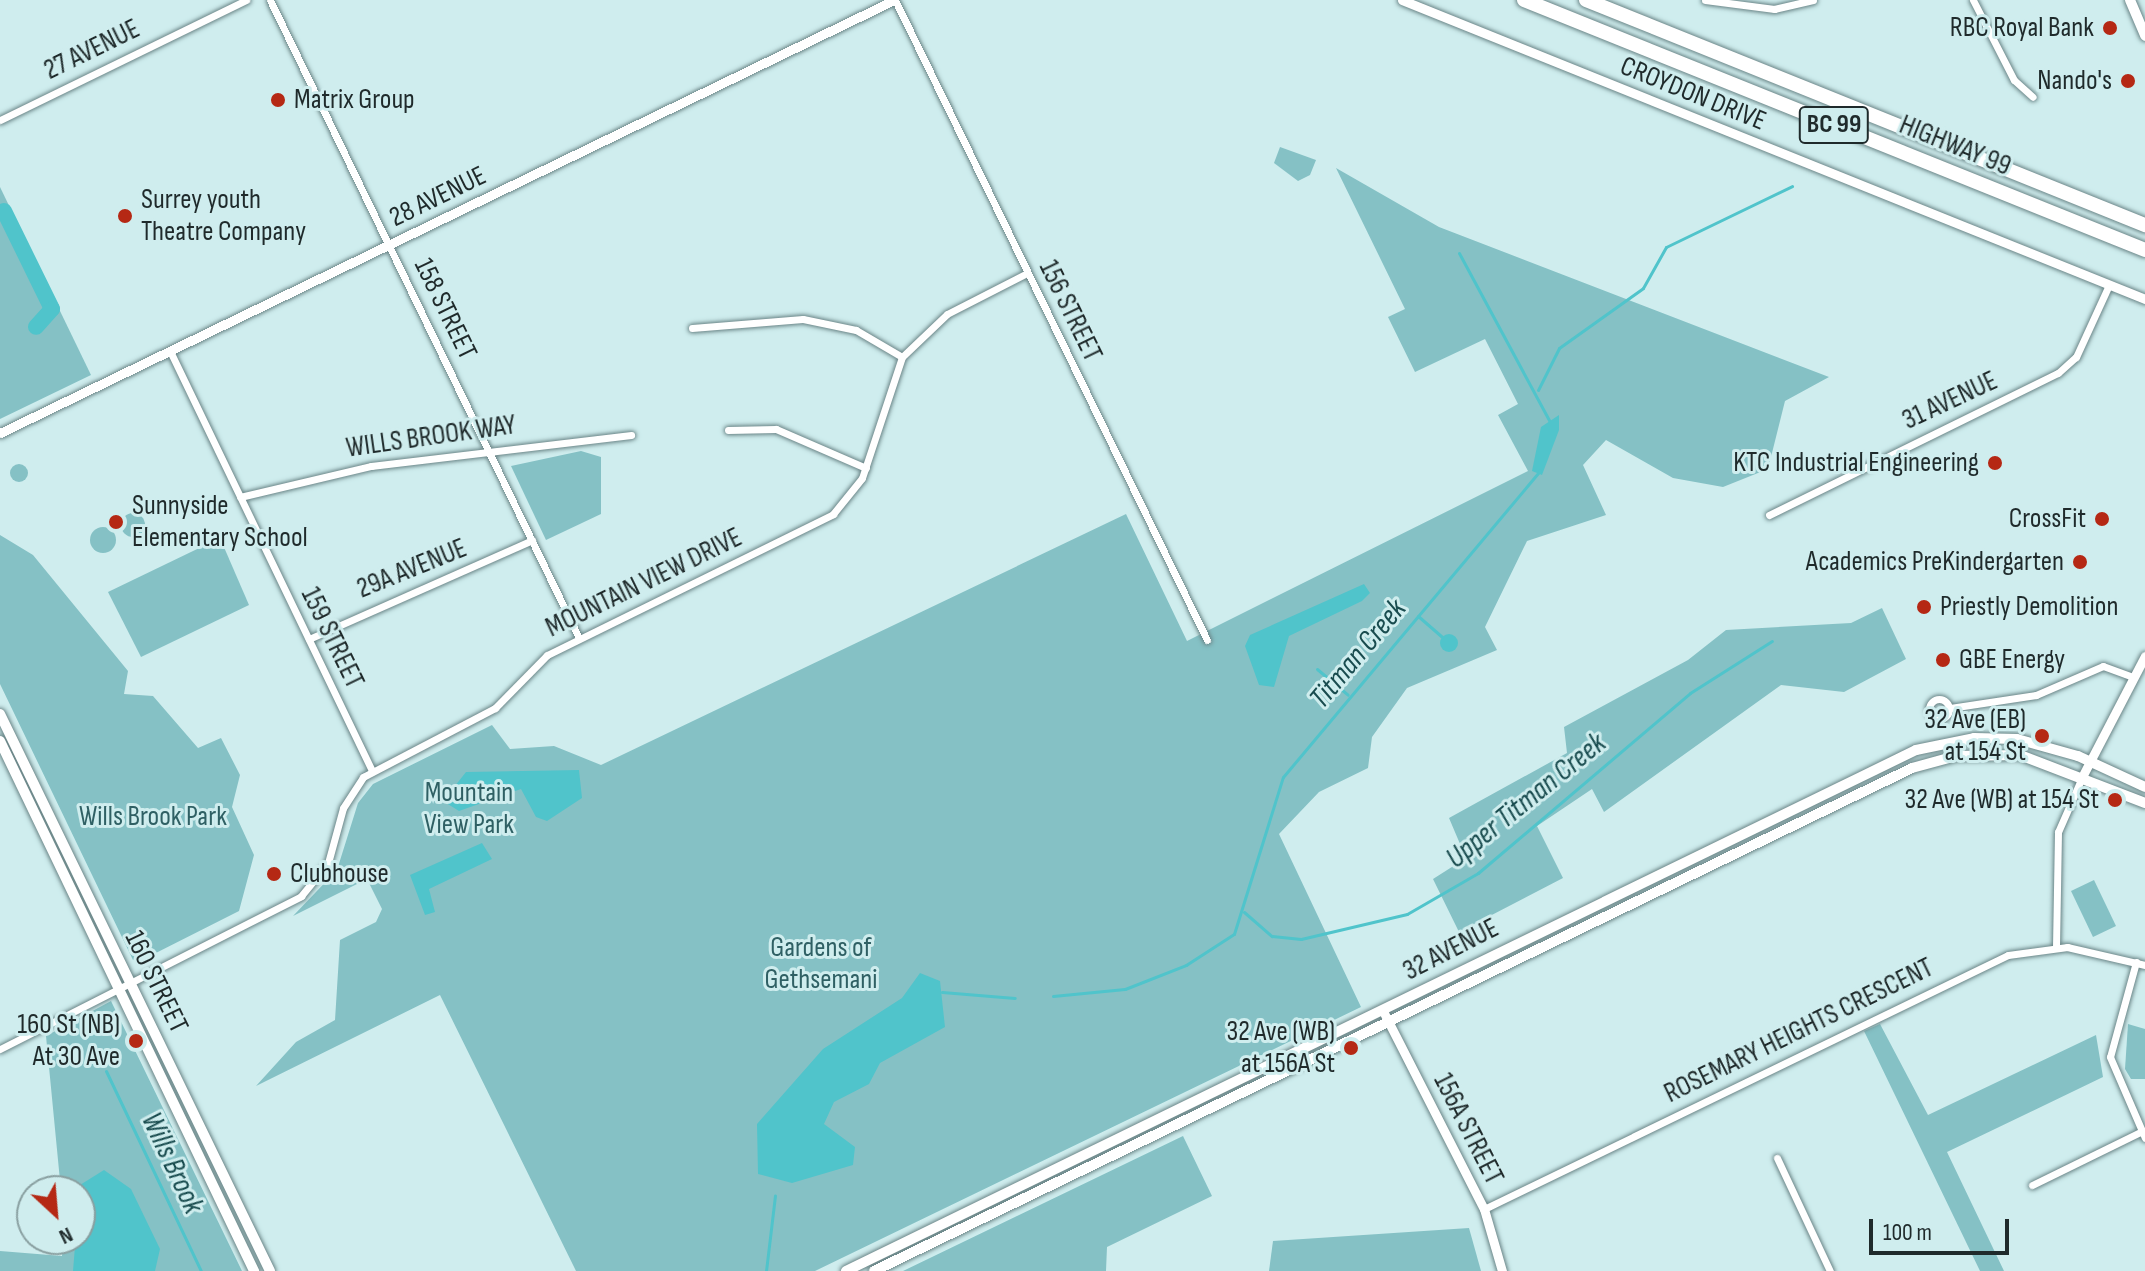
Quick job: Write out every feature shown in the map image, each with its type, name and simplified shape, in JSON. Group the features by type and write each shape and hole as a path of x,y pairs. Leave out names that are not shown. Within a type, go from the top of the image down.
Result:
{"highway":[{"name":"HIGHWAY 99","path":"1524,0 2145,250"},
{"name":"HIGHWAY 99","path":"1586,0 2145,225"}],"main road":[{"path":"2132,0 2145,19"},
{"path":"2132,0 2145,36"},
{"name":"160 STREET","path":"0,714 270,1271"},
{"name":"32 AVENUE","path":"846,1271 1936,744 2017,739 2090,761 2145,787"},
{"name":"160 STREET","path":"0,741 254,1271"},
{"name":"32 AVENUE","path":"874,1271 1641,899 1939,760 2020,755 2083,775 2145,803"},
{"path":"1641,899 1696,864 1695,858"},
{"path":"248,1258 262,1271"}],"street":[{"name":"27 AVENUE","path":"0,120 246,0"},
{"name":"158 STREET","path":"270,0 579,638"},
{"name":"28 AVENUE","path":"0,433 894,0"},
{"name":"156 STREET","path":"894,0 1207,640"},
{"name":"CROYDON DRIVE","path":"1402,0 2145,299"},
{"path":"1705,0 1774,9 1813,0"},
{"path":"1973,0 2014,80 2033,97"},
{"name":"MOUNTAIN VIEW DRIVE","path":"0,1049 310,889 328,863 350,791 372,770 495,708 547,655 833,514 866,468 902,357 947,314 1027,273"},
{"name":"31 AVENUE","path":"1769,515 2058,373 2076,357 2109,285"},
{"path":"692,328 803,319 856,330 902,357"},
{"name":"159 STREET","path":"170,351 372,770"},
{"path":"728,430 776,429 866,468"},
{"name":"WILLS BROOK WAY","path":"240,497 371,466 631,435"},
{"name":"29A AVENUE","path":"309,639 532,540"},
{"path":"2056,947 2058,832 2130,676 2145,656"},
{"path":"1950,708 2036,695 2103,666 2130,676"},
{"name":"ROSEMARY HEIGHTS CRESCENT","path":"1484,1209 2008,955 2056,947 2145,965"},
{"path":"2032,1185 2143,1135 2113,1074 2110,1047 2136,962"},
{"name":"156A STREET","path":"1383,1011 1484,1209 1502,1271"},
{"path":"1777,1158 1830,1271"}],"green space":[{"path":"1280,147 1316,160 1310,175 1298,181 1274,163"},
{"name":"Gardens of Gethsemani","path":"1336,168 1439,227 1829,377 1785,401 1768,469 1723,487 1673,478 1606,440 1583,465 1606,515 1527,541 1485,627 1497,650 1407,688 1372,737 1368,768 1319,792 1279,834 1361,1007 815,1271 576,1271 440,995 256,1086 296,1042 335,1020 340,940 376,922 382,909 367,879 293,916 337,870 358,803 373,784 492,725 510,749 554,746 601,765 1126,514 1187,641 1528,471 1498,415 1518,404 1485,339 1415,372 1388,317 1405,309"},
{"path":"0,187 91,375 0,419"},
{"path":"581,451 601,457 601,514 546,540 511,466"},
{"path":"19,464 28,473 19,482 10,473"},
{"path":"133,513 144,520 145,525 138,536 133,537 122,530 121,525 128,514"},
{"path":"103,527 112,531 116,540 112,549 103,553 94,549 90,540 94,531"},
{"name":"Wills Brook Park","path":"0,535 33,555 128,671 124,694 153,696 198,748 221,738 240,775 232,807 254,855 239,911 140,961 133,960 0,684"},
{"path":"220,538 249,605 141,657 108,592"},
{"path":"1882,608 1906,659 1844,692 1781,685 1604,812 1592,789 1537,826 1563,878 1459,932 1433,879 1466,858 1449,818 1567,753 1564,727 1688,660 1726,630 1851,623"},
{"path":"2094,880 2116,926 2093,937 2071,891"},
{"path":"111,1001 242,1271 0,1271 0,1251 16,1252 16,1255 96,1255 96,1175 59,1175 46,1036"},
{"path":"1880,1024 1928,1115 2096,1035 2103,1077 1947,1152 2004,1271 1980,1271 1864,1031"},
{"path":"2128,1024 2145,1029 2145,1079 2131,1079 2125,1069"},
{"path":"1183,1136 1212,1196 1107,1247 1106,1271 903,1271"},
{"path":"1469,1228 1481,1271 1269,1271 1273,1241"}],"shaded area":[{"path":"1559,415 1559,430 1542,475 1532,471 1541,427"},
{"path":"1364,584 1370,593 1362,601 1289,636 1274,687 1259,685 1245,646 1250,635"},
{"path":"1449,634 1458,643 1449,652 1440,643"},
{"path":"579,770 582,798 547,821 536,817 521,789 459,811 443,801 466,772"},
{"path":"482,843 492,859 429,889 435,912 425,915 410,875"},
{"path":"920,973 940,981 945,1027 880,1063 869,1084 834,1102 824,1124 855,1147 853,1165 792,1183 758,1174 757,1124 823,1049 902,998"},
{"path":"104,1170 131,1189 160,1249 155,1271 73,1271 74,1255 96,1255 96,1175"}],"waterway":[{"path":"1538,390 1559,348 1643,288 1666,247 1792,186"},
{"path":"4,211 52,309 36,327"},
{"name":"Titman Creek","path":"1459,253 1549,420"},
{"name":"Titman Creek","path":"1053,996 1125,989 1186,965 1234,934 1283,777 1540,471"},
{"path":"1418,616 1442,637"},
{"name":"Upper Titman Creek","path":"1244,912 1272,936 1301,939 1407,914 1478,873 1690,693 1772,641"},
{"path":"1317,669 1348,695"},
{"path":"942,992 1015,998"},
{"name":"Wills Brook","path":"106,1071 201,1271"},
{"name":"Titman Creek","path":"766,1271 775,1196"}],"place":[{"name":"RBC Royal Bank","path":"2110,28"},
{"name":"Nando's","path":"2128,81"},
{"name":"Matrix Group","path":"278,100"},
{"name":"Surrey youth Theatre Company","path":"125,216"},
{"name":"KTC Industrial Engineering","path":"1995,463"},
{"name":"CrossFit","path":"2102,519"},
{"name":"Sunnyside Elementary School","path":"116,522"},
{"name":"Academics PreKindergarten","path":"2080,562"},
{"name":"Priestly Demolition","path":"1924,607"},
{"name":"GBE Energy","path":"1943,660"},
{"name":"32 Ave (EB) at 154 St","path":"2042,736"},
{"name":"32 Ave (WB) at 154 St","path":"2115,800"},
{"name":"Clubhouse","path":"274,874"},
{"name":"160 St (NB) At 30 Ave","path":"136,1041"},
{"name":"32 Ave (WB) at 156A St","path":"1351,1048"}],"park label":[{"name":"Mountain View Park","path":"469,809"}]}
